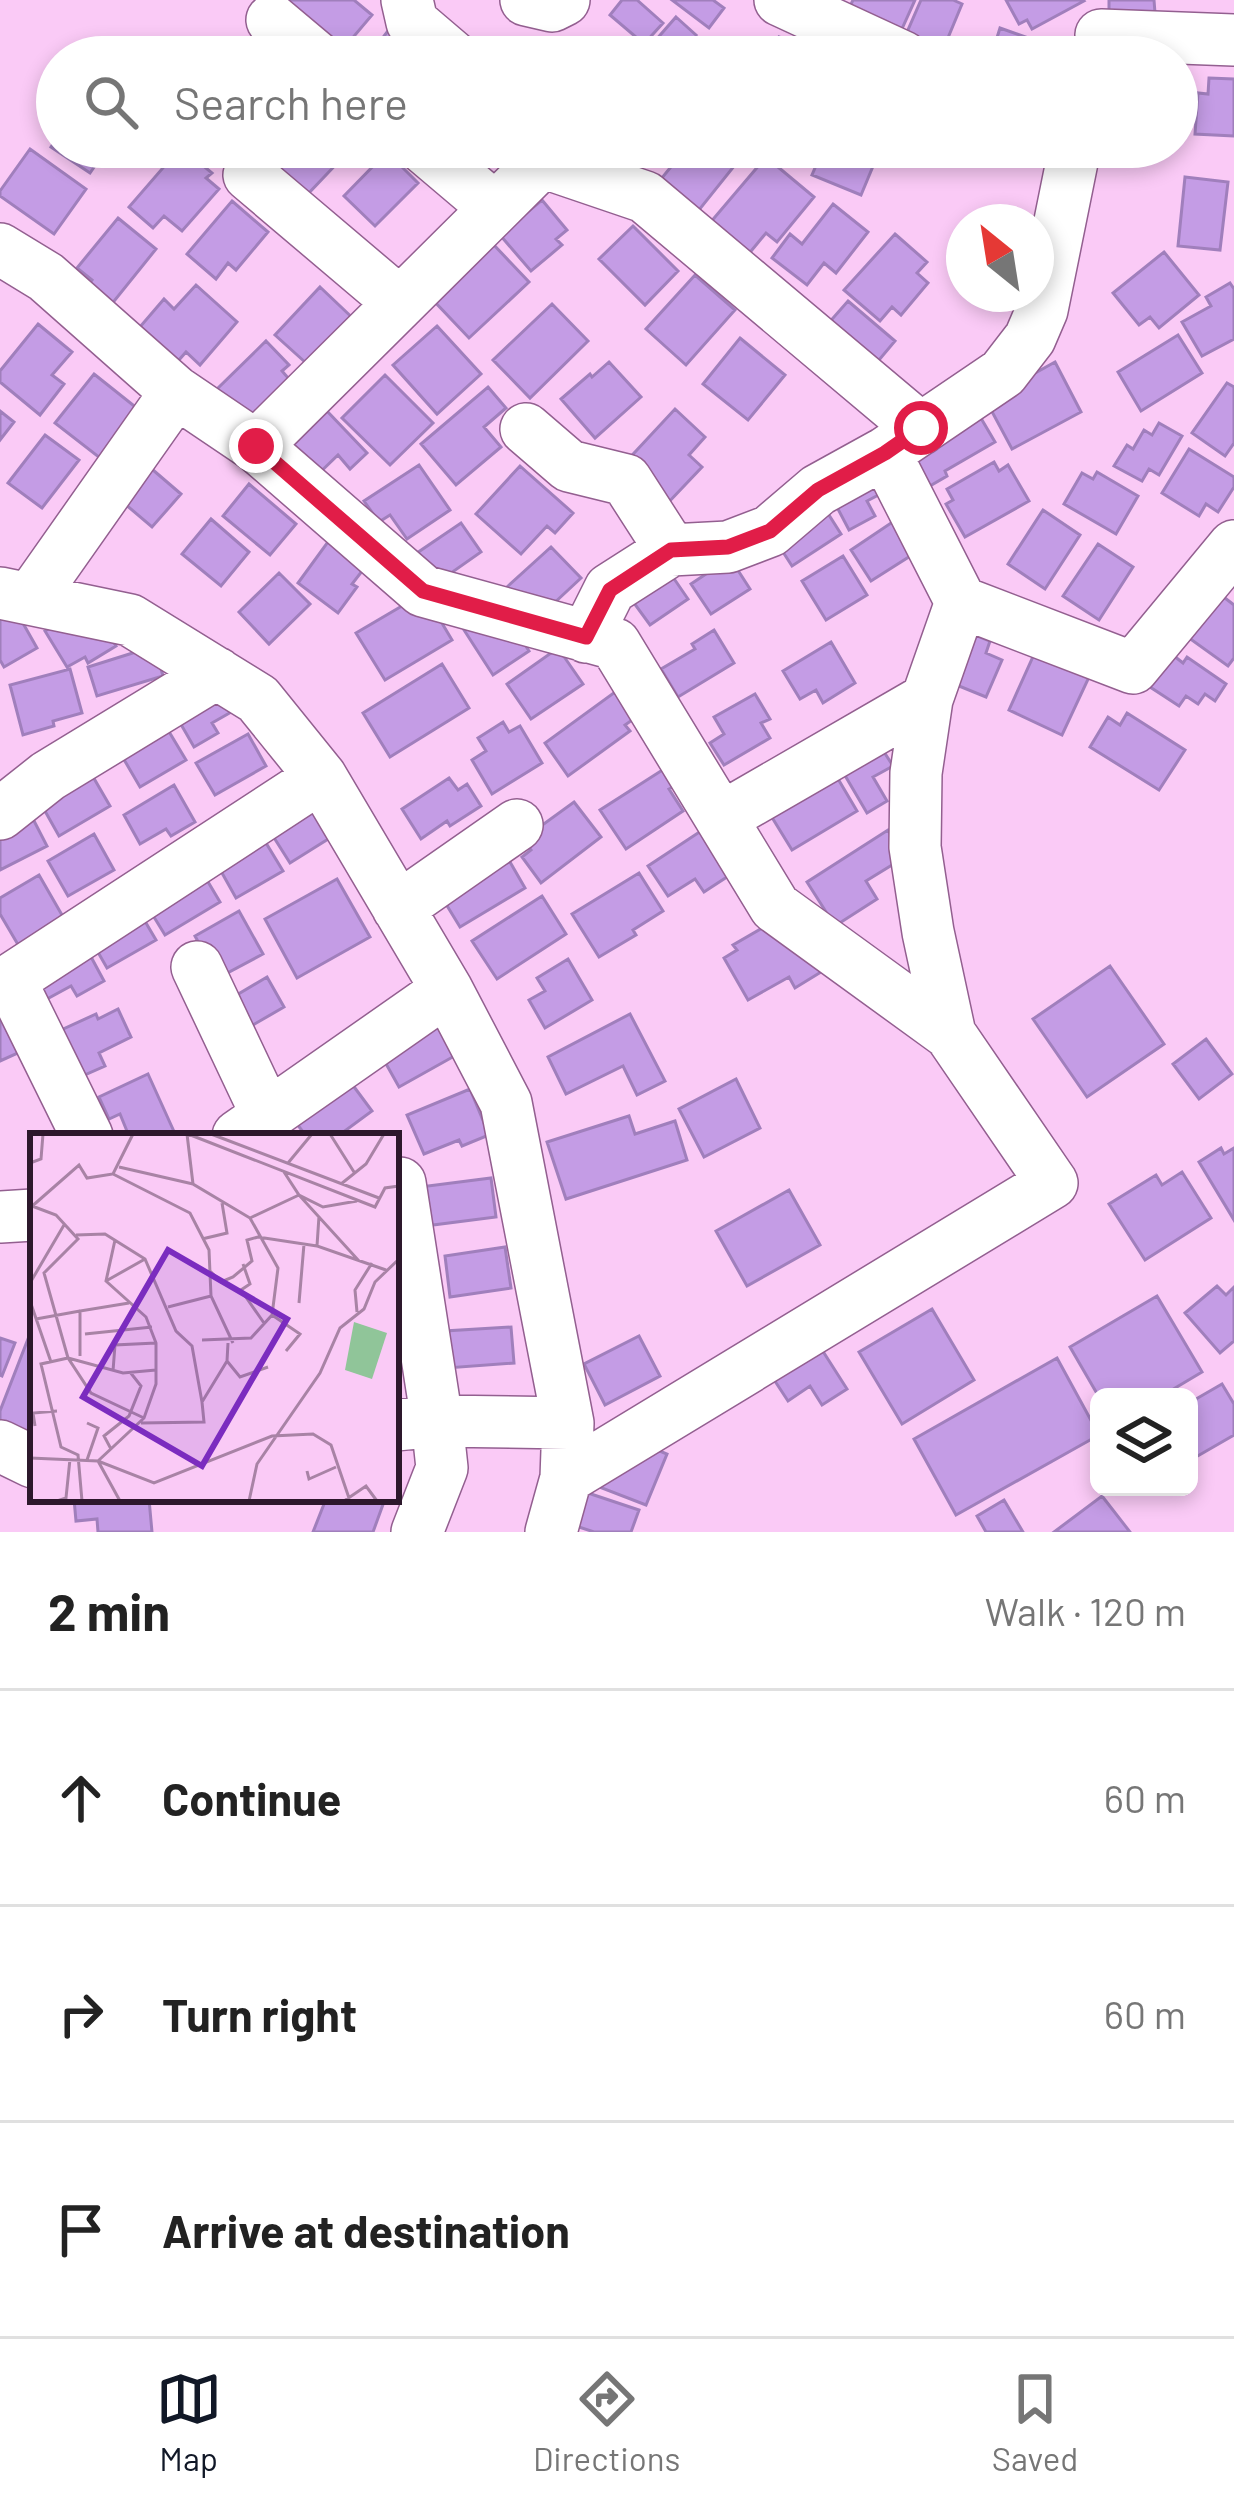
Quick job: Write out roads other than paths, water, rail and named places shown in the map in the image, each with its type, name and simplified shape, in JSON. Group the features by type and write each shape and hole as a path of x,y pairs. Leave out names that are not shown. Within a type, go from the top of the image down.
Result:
{"street":[{"path":"407,0 412,22 428,36"},
{"path":"526,0 552,6 564,0"},
{"path":"780,0 858,36"},
{"path":"272,20 291,36"},
{"path":"1095,31 1172,36"},
{"path":"1198,38 1234,40"},
{"path":"448,168 495,208"},
{"path":"256,446 495,208 526,168"},
{"path":"572,168 645,197 903,441 962,602 928,699 916,773 915,847 950,1034"},
{"path":"586,637 610,590 671,550 728,547 770,531 818,490 903,441 1004,373 1030,338 1042,310 1071,168"},
{"path":"249,175 400,302"},
{"path":"0,249 46,277 176,392 256,446 423,591 615,644 775,907 950,1034 1052,1183 566,1478"},
{"path":"176,392 16,595 130,620 258,698 321,778 447,990 506,1103 568,1423 566,1478 551,1532"},
{"path":"526,430 568,466 626,480 671,550"},
{"path":"962,602 1133,668 1234,546"},
{"path":"0,814 48,776 217,673"},
{"path":"721,818 928,699"},
{"path":"86,1133 10,980 321,778"},
{"path":"398,908 517,825"},
{"path":"197,967 254,1128 447,990"},
{"path":"399,1183 417,1423 442,1468 417,1532"},
{"path":"0,1217 30,1215"},
{"path":"417,1423 568,1423"},
{"path":"0,1446 30,1461"}]}
